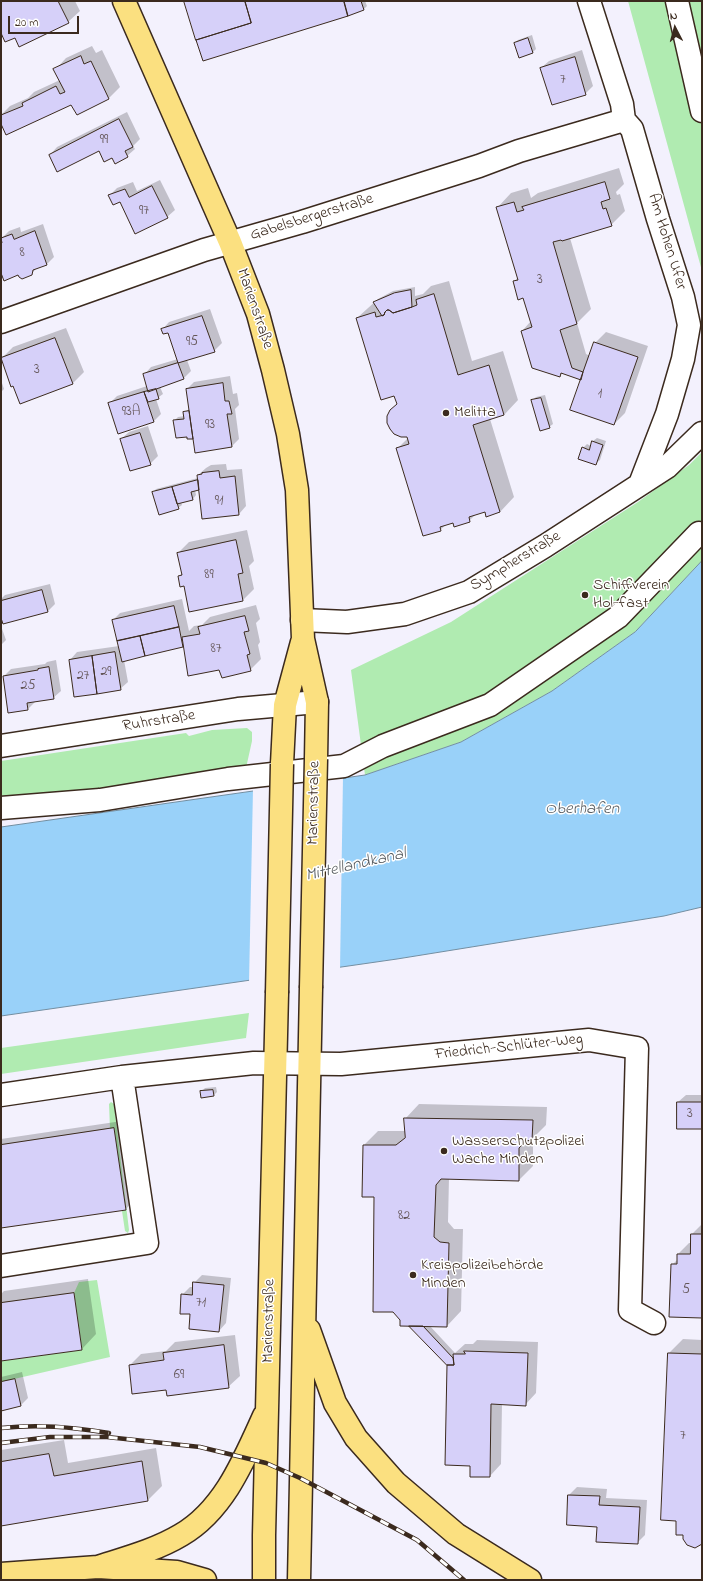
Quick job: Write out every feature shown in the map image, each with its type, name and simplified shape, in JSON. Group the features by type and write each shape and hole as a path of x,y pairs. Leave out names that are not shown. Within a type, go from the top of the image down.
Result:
{"main road":[{"name":"Marienstraße","path":"124,1 230,242 258,314 288,434 297,490 302,629 317,702 299,1580"},
{"name":"Marienstraße","path":"266,1577 268,1408 282,764 285,705 302,629"},
{"path":"304,1314 335,1403 356,1438 396,1483 456,1534 530,1580"},
{"path":"98,1567 155,1548 181,1535 205,1518 225,1495 268,1408"},
{"path":"1,1574 98,1567 176,1572 205,1580"}],"street":[{"name":"Am Hohen Ufer","path":"588,1 622,104 624,120 632,129 658,219 683,297 689,325 683,359 667,414 640,484"},
{"path":"677,1 702,111"},
{"name":"Gabelsbergerstraße","path":"1,322 204,250 302,222 479,166 519,151 624,120"},
{"name":"Sympherstraße","path":"302,629 405,614 469,592 545,546 667,467 702,433"},
{"path":"1,808 100,800 228,779 344,766 383,746 490,705 618,618 699,533"},
{"name":"Ruhrstraße","path":"1,746 231,711 317,702"},
{"name":"Friedrich-Schlüter-Weg","path":"309,1065 349,1064 589,1040 637,1048 630,1310 654,1323"},
{"path":"1,1095 122,1077 254,1063 309,1065"},
{"path":"1,1266 147,1243 122,1077"}],"green space":[{"path":"628,1 702,1 702,271"},
{"path":"702,452 702,561 635,632 552,691 461,742 365,775 351,670 451,622 638,502 689,465"},
{"path":"247,728 252,732 252,741 246,768 1,802 1,761 186,733 189,736 212,730"},
{"path":"249,1013 246,1038 1,1074 1,1048"},
{"path":"111,1102 114,1104 129,1230 128,1233 125,1231 122,1211 126,1209 114,1129 110,1129 109,1104"},
{"path":"97,1280 110,1357 1,1382 1,1361 82,1350 74,1293 79,1282"}],"water":[{"path":"702,561 702,907 664,916 397,959 1,1016 1,827 365,775 461,742 552,691 635,632"}],"pier":[{"path":"343,776 340,970 249,983 253,789"}],"building":[{"path":"1,1 58,1 69,23 19,47 15,38 5,42 1,33"},
{"path":"184,1 245,1 251,23 196,40"},
{"path":"245,1 344,1 348,16 203,61 196,40 251,23"},
{"path":"344,1 361,1 364,10 348,16"},
{"path":"528,38 533,53 519,58 514,43"},
{"path":"81,56 84,64 91,61 109,99 77,115 71,105 6,135 1,124 1,115 23,106 22,103 56,86 60,94 65,92 53,69"},
{"path":"575,57 586,95 552,105 540,68"},
{"path":"119,119 133,147 125,151 128,157 115,164 112,158 104,162 99,151 57,172 49,155"},
{"path":"605,182 610,199 601,202 603,209 606,208 612,226 562,241 553,242 577,324 560,330 572,368 583,372 581,380 561,373 560,377 532,368 521,331 532,327 523,298 518,300 513,281 518,280 496,207 514,202 517,212 524,210 522,207"},
{"path":"152,186 168,218 135,234 120,202 113,205 108,195 125,189 129,197"},
{"path":"35,231 47,265 33,270 32,275 22,279 18,275 4,281 1,273 1,238 12,234 14,239"},
{"path":"411,290 412,307 393,313 387,310 382,316 373,302 394,293"},
{"name":"Melitta","path":"434,294 458,375 489,365 504,415 473,425 500,512 486,517 485,512 469,517 470,522 454,527 453,523 440,527 441,531 423,536 396,448 409,444 407,437 401,437 394,434 387,423 387,416 390,410 397,404 394,396 381,400 356,318 375,312 376,317 384,315 387,310 393,313 417,305 416,300"},
{"path":"202,316 215,352 178,363 168,333 163,334 161,329"},
{"path":"55,338 73,384 20,404 13,386 11,387 1,358"},
{"path":"594,342 638,357 614,425 570,410"},
{"path":"178,363 184,379 148,392 143,374"},
{"path":"223,383 225,401 229,401 232,414 227,414 232,447 195,453 186,389"},
{"path":"156,389 159,399 148,402 144,392"},
{"path":"144,392 154,422 118,434 108,403"},
{"path":"541,398 550,428 540,431 531,400"},
{"path":"189,411 193,439 187,439 187,437 176,438 173,420 184,419 183,412"},
{"path":"140,433 151,465 130,471 120,439"},
{"path":"592,441 603,445 596,465 578,459 582,447 589,450"},
{"path":"219,471 220,478 235,476 239,515 202,519 197,475"},
{"path":"198,480 199,490 191,492 193,500 177,504 172,487"},
{"path":"172,487 179,509 159,515 152,492"},
{"path":"236,540 243,573 238,574 243,601 189,612 184,586 180,587 178,576 182,575 177,553"},
{"path":"42,590 48,612 3,624 1,618 1,601"},
{"path":"174,606 179,627 117,641 112,620"},
{"path":"245,616 249,631 244,632 250,654 247,655 251,671 222,678 219,670 188,676 182,637 200,634 198,627"},
{"path":"179,627 183,647 145,656 140,636"},
{"path":"140,636 145,656 122,662 117,641"},
{"path":"115,652 121,690 97,694 92,656"},
{"path":"92,656 97,694 74,697 69,660"},
{"path":"49,667 54,699 27,703 28,710 8,713 3,676"},
{"path":"213,1090 214,1096 201,1098 200,1091"},
{"path":"677,1102 702,1102 702,1129 677,1129"},
{"path":"404,1118 533,1120 532,1140 526,1141 519,1148 519,1181 441,1179 436,1185 434,1237 440,1242 449,1243 447,1327 400,1326 400,1320 393,1312 373,1312 374,1197 362,1197 363,1145 396,1145 405,1138"},
{"path":"114,1128 126,1210 1,1228 1,1145"},
{"path":"691,1234 702,1234 702,1318 669,1317 671,1264 677,1264 677,1254 690,1254"},
{"path":"193,1282 224,1285 219,1332 189,1329 190,1314 180,1314 181,1294 192,1295"},
{"path":"74,1293 82,1350 1,1361 1,1303"},
{"path":"409,1326 423,1326 453,1358 454,1365 447,1365"},
{"path":"224,1345 229,1388 167,1396 166,1390 132,1394 129,1365 164,1360 163,1353"},
{"path":"464,1351 528,1353 526,1406 491,1404 490,1477 470,1477 470,1466 445,1465 447,1365 454,1365 453,1354 465,1354"},
{"path":"668,1353 702,1354 702,1544 695,1548 687,1545 683,1539 683,1535 676,1535 676,1521 661,1520"},
{"path":"15,1379 21,1406 1,1411 1,1382"},
{"path":"49,1454 54,1476 142,1461 148,1501 1,1526 1,1462"},
{"path":"568,1495 600,1496 599,1505 640,1507 638,1544 596,1542 597,1527 567,1525"}],"railway":[{"path":"1,1428 29,1426 55,1427 109,1433"},
{"path":"1,1443 50,1437 107,1437 200,1447 266,1463 300,1478 417,1540 464,1580"}],"place":[{"name":"Melitta","path":"446,413"},
{"name":"Schiffverein Hol-fast","path":"585,595"},
{"name":"Wasserschutzpolizei Wache Minden","path":"444,1151"},
{"name":"Kreispolizeibehörde Minden","path":"413,1275"}],"water label":[{"name":"Oberhafen","path":"582,810"},
{"name":"Mittellandkanal","path":"356,866"}]}
